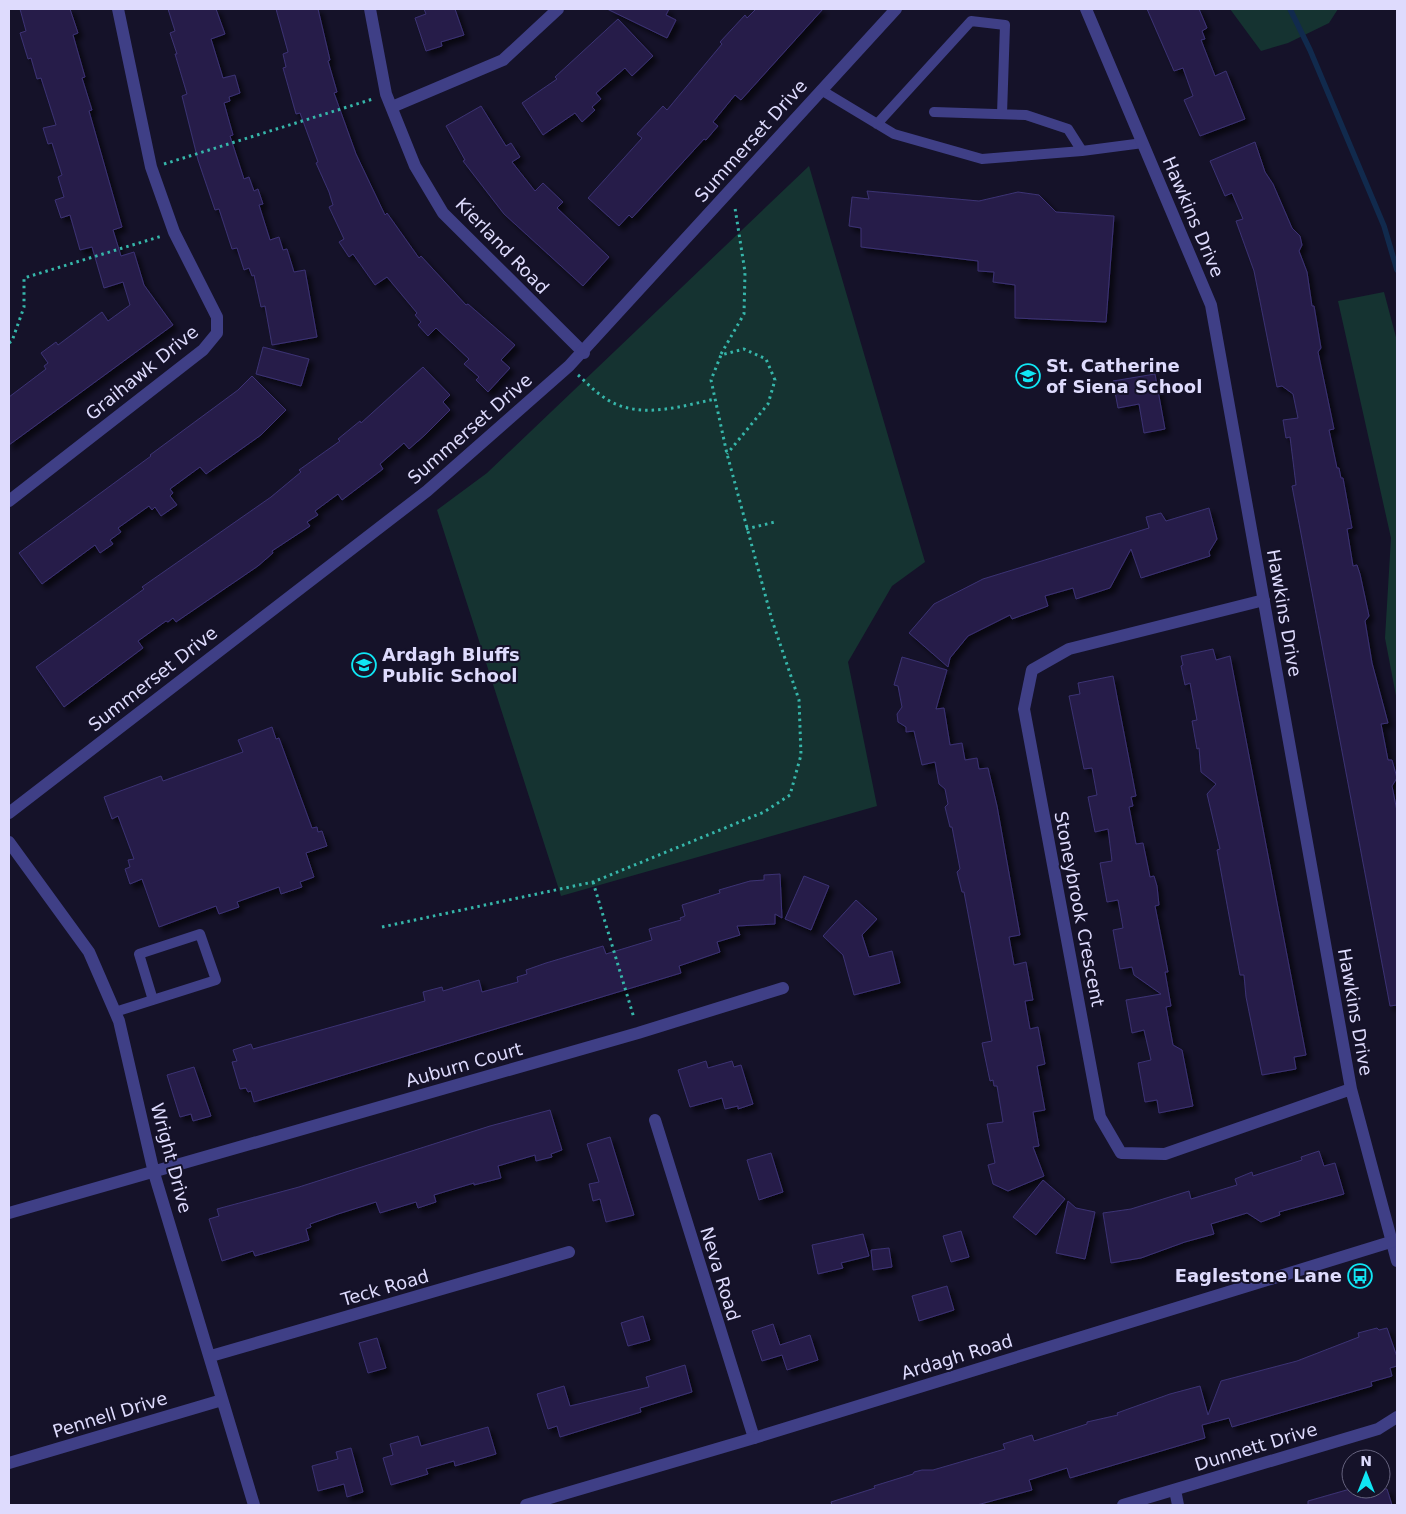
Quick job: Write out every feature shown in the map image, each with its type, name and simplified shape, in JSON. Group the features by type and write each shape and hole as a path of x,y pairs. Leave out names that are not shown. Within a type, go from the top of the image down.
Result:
{"street":[{"name":"Graihawk Drive","path":"9,501 204,350 217,333 217,317 174,232 151,167 118,9"},
{"name":"Kierland Road","path":"370,9 386,94 415,166 443,213 584,353"},
{"path":"392,107 503,60 558,9"},
{"name":"Summerset Drive","path":"9,813 427,491 584,353 896,9"},
{"name":"Hawkins Drive","path":"1086,9 1211,305 1351,1089 1394,1241"},
{"name":"Stoneybrook Crescent","path":"1264,600 1068,649 1032,670 1024,709 1100,1117 1121,1153 1165,1154 1351,1089"},
{"name":"Wright Drive","path":"9,842 89,952 115,1012 154,1173 211,1356 222,1400 254,1505"},
{"name":"Auburn Court","path":"9,1213 638,1033 783,988"},
{"name":"Neva Road","path":"655,1120 736,1386 754,1438"},
{"path":"1394,1241 1397,1261"},
{"name":"Ardagh Road","path":"526,1505 754,1438 1394,1241"},
{"name":"Teck Road","path":"211,1356 569,1252"},
{"name":"Pennell Drive","path":"9,1463 222,1400"},
{"name":"Dunnett Drive","path":"1123,1505 1378,1429 1397,1418"},
{"path":"1175,1490 1178,1505"}],"lane":[{"path":"877,124 971,21 1005,25 1002,114"},
{"path":"821,90 894,134 982,160 1082,151 1142,143"},
{"path":"934,112 1026,115 1068,129 1082,151"},
{"path":"115,1012 153,1000 216,980 200,934 139,954 153,1000"}],"path":[{"path":"151,167 386,94"},
{"path":"382,927 593,882 764,812 790,795 802,755 799,700 772,620 746,529 711,380 721,355 744,314 745,272 732,189"},
{"path":"9,343 12,341 24,307 24,278 174,232"},
{"path":"721,355 744,349 766,358 774,380 768,404 727,454"},
{"path":"569,366 602,397 626,409 656,411 715,399"},
{"path":"746,529 774,522"},
{"path":"593,882 638,1033"}],"green space":[{"path":"1230,9 1338,9 1329,23 1288,43 1261,51"},
{"path":"809,166 925,562 892,586 848,662 877,806 561,896 437,510 487,473"},
{"path":"1384,292 1397,341 1397,701 1385,638 1391,538 1338,301"}],"building":[{"path":"20,9 70,9 78,33 73,35 85,77 82,78 92,110 89,111 122,227 113,230 121,256 134,252 144,285 173,325 9,445 9,397 46,369 44,366 48,363 41,353 56,342 58,345 102,312 108,321 130,305 123,282 104,288 92,247 80,250 70,215 61,218 55,200 64,197 58,177 62,175 52,143 48,144 43,128 56,125 41,78 37,79 31,58 28,59 20,33 26,31"},
{"path":"168,9 216,9 225,34 211,39 223,78 235,75 240,93 229,97 230,101 224,103 233,135 230,136 244,179 249,177 254,191 258,189 263,204 259,205 270,240 279,237 283,250 287,249 294,272 305,270 317,337 272,345 265,306 261,307 254,275 252,276 249,268 244,270 237,248 232,249 219,209 215,210 198,160 182,96 187,94 170,33 175,31"},
{"path":"276,9 318,9 330,60 328,61 337,92 334,93 356,154 385,215 387,213 419,258 421,256 466,305 468,304 515,345 501,360 510,368 488,392 476,380 479,377 464,364 469,359 436,328 428,336 418,325 421,322 415,315 417,313 387,277 375,285 353,254 349,257 339,242 344,239 329,207 333,205 329,192 316,163 318,162 300,113 296,114 283,68 286,67 283,54 288,52"},
{"path":"424,9 455,9 464,35 441,42 442,46 426,51 415,18 426,14"},
{"path":"607,9 669,9 666,15 676,20 667,38"},
{"path":"756,9 823,9 741,100 735,95 713,122 718,126 706,140 704,139 632,218 629,215 619,226 588,198 642,138 637,134 663,106 667,110 722,44 720,42 745,15 747,18"},
{"path":"1147,9 1199,9 1207,28 1202,31 1205,39 1201,40 1215,76 1226,71 1245,119 1200,136 1184,100 1193,96 1183,68 1174,71"},
{"path":"618,19 653,56 632,76 625,68 596,93 601,99 592,107 595,110 582,122 575,113 543,135 522,103 557,79 555,77"},
{"path":"481,106 506,146 511,143 520,157 512,162 535,191 543,183 563,202 557,208 609,257 583,286 504,214 463,161 465,160 446,126"},
{"path":"1255,142 1265,172 1273,184 1292,228 1300,236 1302,245 1299,251 1307,272 1312,306 1314,306 1321,348 1318,352 1334,429 1329,430 1337,468 1339,468 1341,478 1343,478 1352,528 1347,529 1353,566 1357,565 1360,574 1369,616 1365,621 1372,663 1388,723 1381,724 1388,760 1392,760 1397,778 1392,786 1397,811 1397,1005 1390,1006 1292,486 1296,485 1290,437 1286,438 1283,420 1298,418 1293,394 1282,386 1277,387 1254,271 1236,221 1243,219 1232,193 1225,196 1210,161"},
{"path":"867,191 979,201 1018,192 1039,195 1056,212 1114,216 1106,322 1015,318 1015,285 993,282 994,272 978,271 978,261 861,247 861,228 849,226 852,197 869,199"},
{"path":"263,347 309,359 301,386 256,374"},
{"path":"423,367 450,395 443,402 450,410 425,435 409,449 404,443 380,464 383,469 342,500 338,494 315,511 318,515 307,522 310,526 272,551 273,553 258,566 176,622 173,618 168,622 166,621 138,641 143,648 64,707 36,667 144,589 142,587 271,497 301,472 299,470 340,441 338,439 360,421 361,423"},
{"path":"1155,374 1165,429 1144,433 1139,404 1118,408 1113,381"},
{"path":"252,376 286,410 261,435 206,474 200,467 170,489 173,493 170,496 177,505 161,516 155,507 152,510 149,506 118,528 121,532 110,540 113,544 100,553 95,545 42,584 19,553 238,390"},
{"path":"1209,508 1217,539 1209,552 1210,556 1141,578 1131,549 1110,588 1076,599 1073,588 1045,596 1048,606 1012,619 1010,615 968,636 950,658 948,667 909,633 934,604 983,579 1149,528 1146,517 1161,513 1166,521"},
{"path":"1213,649 1216,660 1230,656 1306,1055 1294,1057 1296,1069 1262,1075 1246,997 1244,975 1240,975 1217,850 1220,849 1207,794 1216,784 1201,772 1199,748 1197,749 1192,721 1197,720 1190,683 1185,685 1181,666 1183,665 1181,656"},
{"path":"902,657 947,670 936,709 944,708 950,745 962,743 965,760 977,758 979,769 988,768 997,806 1020,935 1009,937 1014,965 1026,962 1033,1000 1025,1001 1030,1029 1038,1027 1045,1064 1037,1066 1045,1110 1033,1112 1039,1146 1033,1147 1044,1176 1008,1191 993,1184 988,1165 995,1163 987,1124 1003,1122 997,1086 994,1086 993,1080 990,1081 982,1043 992,1041 964,892 962,892 957,872 960,869 952,827 950,827 945,807 948,804 945,789 939,784 935,762 922,765 914,731 906,732 906,727 898,722 897,714 902,707 898,686 894,685"},
{"path":"1113,676 1136,796 1131,797 1133,806 1129,807 1136,844 1143,843 1150,877 1154,876 1157,886 1159,905 1155,906 1168,972 1165,972 1171,1006 1166,1007 1173,1045 1182,1050 1193,1106 1159,1113 1157,1100 1145,1102 1138,1063 1151,1060 1144,1030 1132,1033 1126,1000 1161,994 1134,975 1132,967 1120,969 1113,930 1123,928 1118,900 1107,902 1100,863 1112,861 1108,829 1095,832 1088,797 1097,795 1092,768 1084,769 1069,696 1080,694 1078,683"},
{"path":"272,727 276,739 279,738 312,828 317,827 318,832 322,831 327,846 306,853 314,877 300,882 302,887 281,894 279,887 237,902 239,907 219,914 216,906 159,927 142,879 130,884 125,869 130,867 128,860 134,859 118,816 112,819 104,797 161,776 163,781 243,752 238,740"},
{"path":"780,874 782,918 775,914 775,924 737,926 740,935 717,942 720,952 679,966 681,973 254,1102 251,1091 248,1092 246,1088 240,1089 232,1062 237,1061 233,1050 251,1044 253,1049 425,1001 423,992 442,987 443,991 479,980 482,992 518,982 517,977 527,974 526,970 546,963 603,946 606,954 652,940 649,929 681,920 680,918 685,916 682,905 720,893 719,890 750,881 764,880 764,875"},
{"path":"804,876 829,886 811,930 785,919"},
{"path":"856,900 877,919 862,935 869,957 892,951 900,983 854,995 843,955 823,936"},
{"path":"706,1061 708,1068 732,1061 734,1067 741,1065 753,1104 738,1109 738,1106 725,1109 722,1098 690,1107 678,1070"},
{"path":"194,1067 211,1116 193,1121 191,1114 180,1117 167,1075"},
{"path":"550,1110 562,1150 551,1154 552,1157 536,1161 535,1155 498,1166 501,1178 474,1185 474,1183 434,1195 436,1202 418,1208 416,1202 380,1213 376,1202 310,1224 311,1227 306,1229 309,1240 255,1256 253,1251 222,1261 209,1219 219,1216 217,1209 299,1187 490,1126"},
{"path":"610,1137 634,1215 606,1222 600,1199 593,1201 589,1184 599,1182 587,1144"},
{"path":"1319,1151 1324,1166 1335,1163 1344,1194 1279,1212 1280,1215 1261,1222 1247,1213 1211,1224 1214,1234 1141,1258 1111,1263 1103,1213 1131,1209 1189,1191 1191,1199 1237,1185 1235,1179 1252,1172 1253,1176 1302,1160 1301,1157"},
{"path":"771,1153 783,1192 759,1200 747,1160"},
{"path":"1043,1180 1065,1199 1036,1235 1013,1217"},
{"path":"1068,1201 1076,1208 1095,1212 1085,1259 1056,1253"},
{"path":"961,1231 969,1257 951,1262 943,1236"},
{"path":"863,1234 869,1256 841,1263 843,1268 818,1274 812,1245"},
{"path":"889,1248 892,1267 873,1270 871,1250"},
{"path":"947,1286 954,1310 919,1321 912,1296"},
{"path":"643,1316 650,1340 628,1346 621,1323"},
{"path":"773,1324 780,1345 810,1335 818,1360 787,1370 782,1355 762,1361 752,1331"},
{"path":"1377,1328 1379,1330 1387,1328 1397,1357 1397,1366 1390,1368 1392,1376 1371,1382 1372,1386 1232,1427 1229,1418 1202,1425 1205,1438 1070,1478 1067,1468 1029,1480 1032,1490 977,1505 832,1505 831,1502 875,1488 874,1486 913,1474 914,1472 933,1470 1005,1449 1003,1444 1032,1435 1034,1441 1087,1424 1087,1422 1118,1415 1117,1413 1170,1394 1200,1386 1208,1415 1221,1381 1297,1361 1359,1337 1358,1333"},
{"path":"377,1338 386,1368 368,1373 359,1343"},
{"path":"685,1365 692,1392 640,1408 641,1412 560,1437 557,1426 548,1429 537,1394 564,1386 570,1406 649,1387 646,1377"},
{"path":"488,1427 496,1454 455,1466 454,1461 426,1469 428,1474 391,1485 383,1458 393,1455 390,1444 418,1436 421,1446"},
{"path":"351,1448 363,1492 347,1497 344,1484 318,1491 312,1466 338,1459 336,1452"},
{"path":"1341,1492 1341,1499 1390,1499 1392,1505 1308,1505 1308,1501"}],"waterway":[{"path":"1290,9 1310,50 1384,226 1397,270"}],"place":[{"name":"St. Catherine of Siena School","path":"1028,376"},
{"name":"Ardagh Bluffs Public School","path":"364,665"},
{"name":"Eaglestone Lane","path":"1360,1276"}]}
